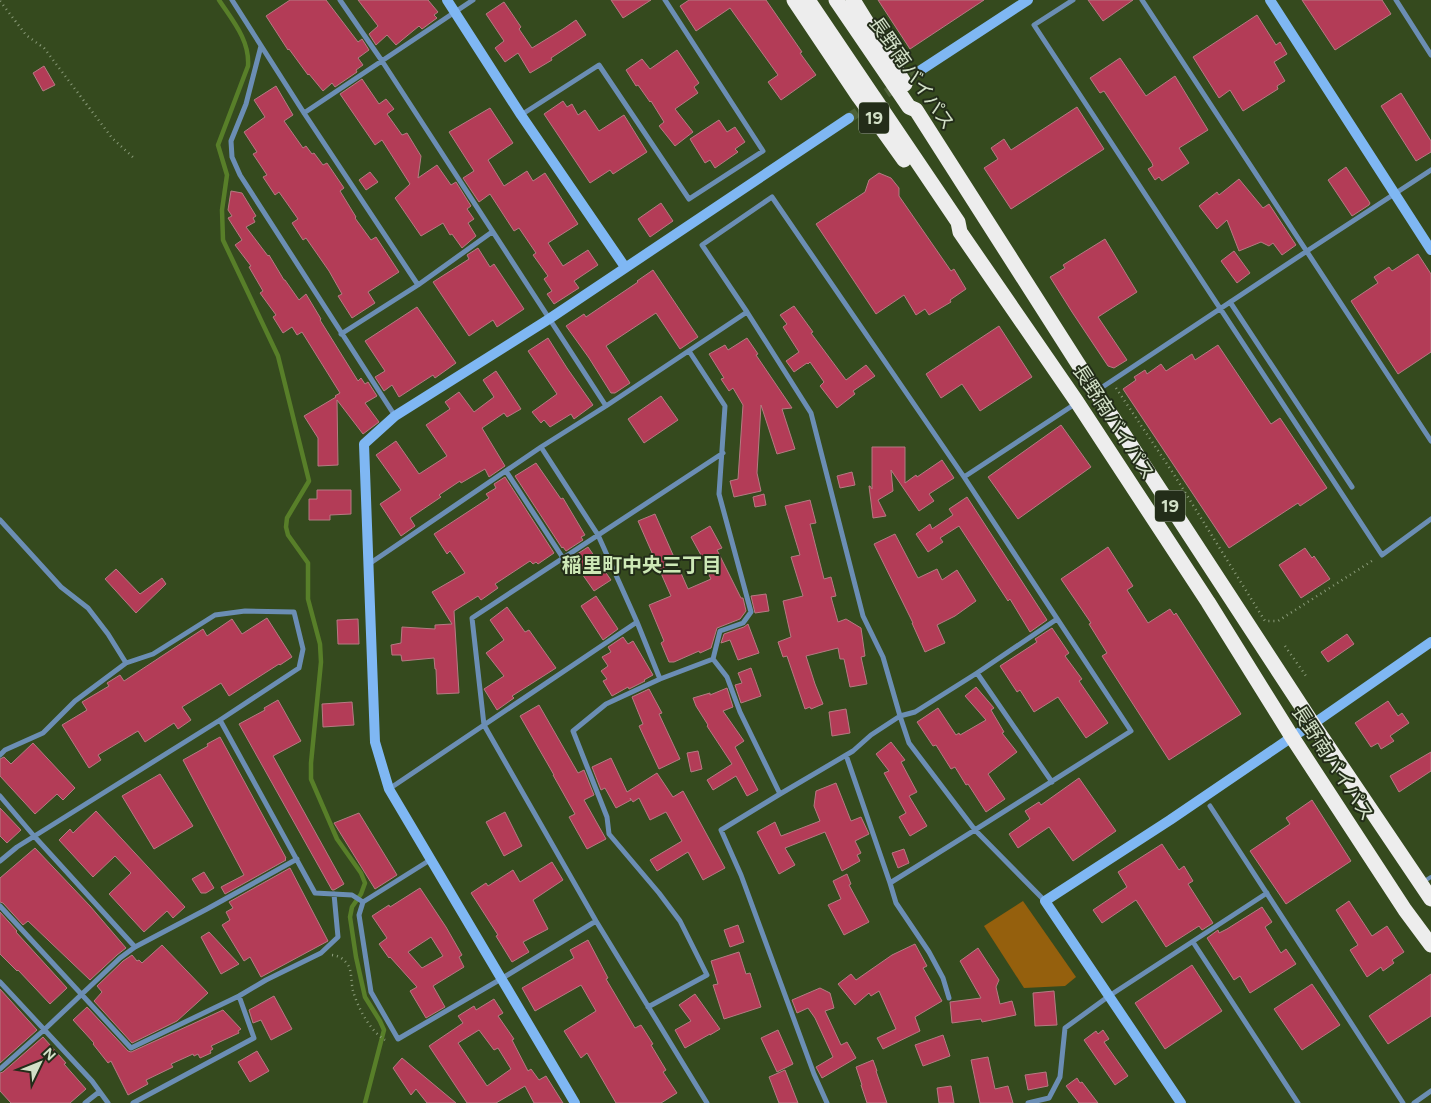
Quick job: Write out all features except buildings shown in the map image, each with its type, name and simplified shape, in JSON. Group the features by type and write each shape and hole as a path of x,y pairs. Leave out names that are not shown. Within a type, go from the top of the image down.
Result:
{"highway":[{"name":"19","path":"794,0 876,122 952,228 960,232"},
{"name":"長野南バイパス","path":"808,0 958,222 960,232 1077,402 1208,602 1292,737 1405,910 1431,946"},
{"name":"長野南バイパス","path":"836,0 909,107 916,110 1096,392 1313,724 1426,880 1431,899"},
{"name":"19","path":"853,0 916,102 916,110"}],"street":[{"path":"232,0 418,285"},
{"path":"340,0 382,61 606,406"},
{"path":"447,0 521,115 625,268"},
{"path":"304,112 473,0"},
{"path":"521,115 599,65 689,199 764,151 665,0"},
{"path":"921,70 1028,0"},
{"path":"1073,0 1034,25 1382,554 1431,519"},
{"path":"1142,0 1431,441"},
{"path":"1270,0 1431,250"},
{"path":"1396,0 1430,52"},
{"path":"261,46 246,104 231,141 232,157 240,175 395,416"},
{"path":"571,1102 502,979 389,789 375,742 364,444 395,416 549,319 848,118"},
{"path":"1096,392 1306,251 1431,170"},
{"path":"890,883 975,830 1052,782 1130,730 964,477 772,197 702,246 747,312 811,413 863,616 884,657 909,743 975,830 1045,901 1181,1103"},
{"path":"341,334 418,285 492,232"},
{"path":"1230,302 1352,487"},
{"path":"369,564 541,447 747,312"},
{"path":"688,351 725,406 719,494 752,612 743,623 720,631 713,659"},
{"path":"964,477 1077,402"},
{"path":"541,447 598,535 660,679"},
{"path":"707,1103 596,921 484,725 472,618 723,453"},
{"path":"506,471 563,558"},
{"path":"0,520 61,587 88,608 108,634 126,663"},
{"path":"0,755 6,750 42,733 75,701 126,663 153,654 215,615 245,611 294,612 303,650 299,668 220,720 17,847 0,862"},
{"path":"827,1103 814,1074 741,875 721,830 853,751 871,735 900,716 915,712 1057,619"},
{"path":"389,789 636,622"},
{"path":"1045,901 1170,820 1431,642"},
{"path":"648,1007 708,975 680,921 659,892 609,834 607,817 572,731 606,704 660,679 713,659"},
{"path":"713,659 727,677 740,712 780,794"},
{"path":"977,673 1052,782"},
{"path":"220,720 315,893 352,895 363,902"},
{"path":"846,755 896,903 929,952 943,978 948,998"},
{"path":"0,796 135,947"},
{"path":"1210,806 1403,1103"},
{"path":"0,1069 120,958 135,947 206,910 296,859"},
{"path":"430,860 363,902 359,915 371,992 398,1039 502,979 596,921"},
{"path":"1028,1103 1049,1098 1060,1077 1065,1028 1109,996 1267,893"},
{"path":"0,906 130,1048 239,996 266,980 321,953 338,937 334,894"},
{"path":"1193,942 1298,1103"},
{"path":"0,982 92,1080 108,1103"},
{"path":"133,1103 254,1038 239,996"},
{"path":"1414,1103 1431,1091"},
{"path":"84,1103 99,1092"}],"path":[{"path":"0,1 26,35 44,48 112,138 135,159"},
{"path":"1116,386 1266,621 1278,621 1382,554"},
{"path":"1285,646 1306,676"},
{"path":"321,953 339,956 349,966 353,991 369,1025 378,1036 385,1040"}],"shaded area":[{"path":"1023,901 1076,977 1065,986 1024,988 984,926"}],"waterway":[{"path":"219,0 239,31 248,57 248,66 218,145 227,175 222,210 223,240 278,356 309,481 287,518 286,527 288,535 308,563 308,599 320,644 321,662 311,779 337,839 361,873 365,883 361,894 352,907 350,917 365,997 384,1030 365,1103"}],"tunnel":[{"path":"849,118 921,70"}],"district":[{"name":"稲里町中央三丁目","path":"642,565"}]}
